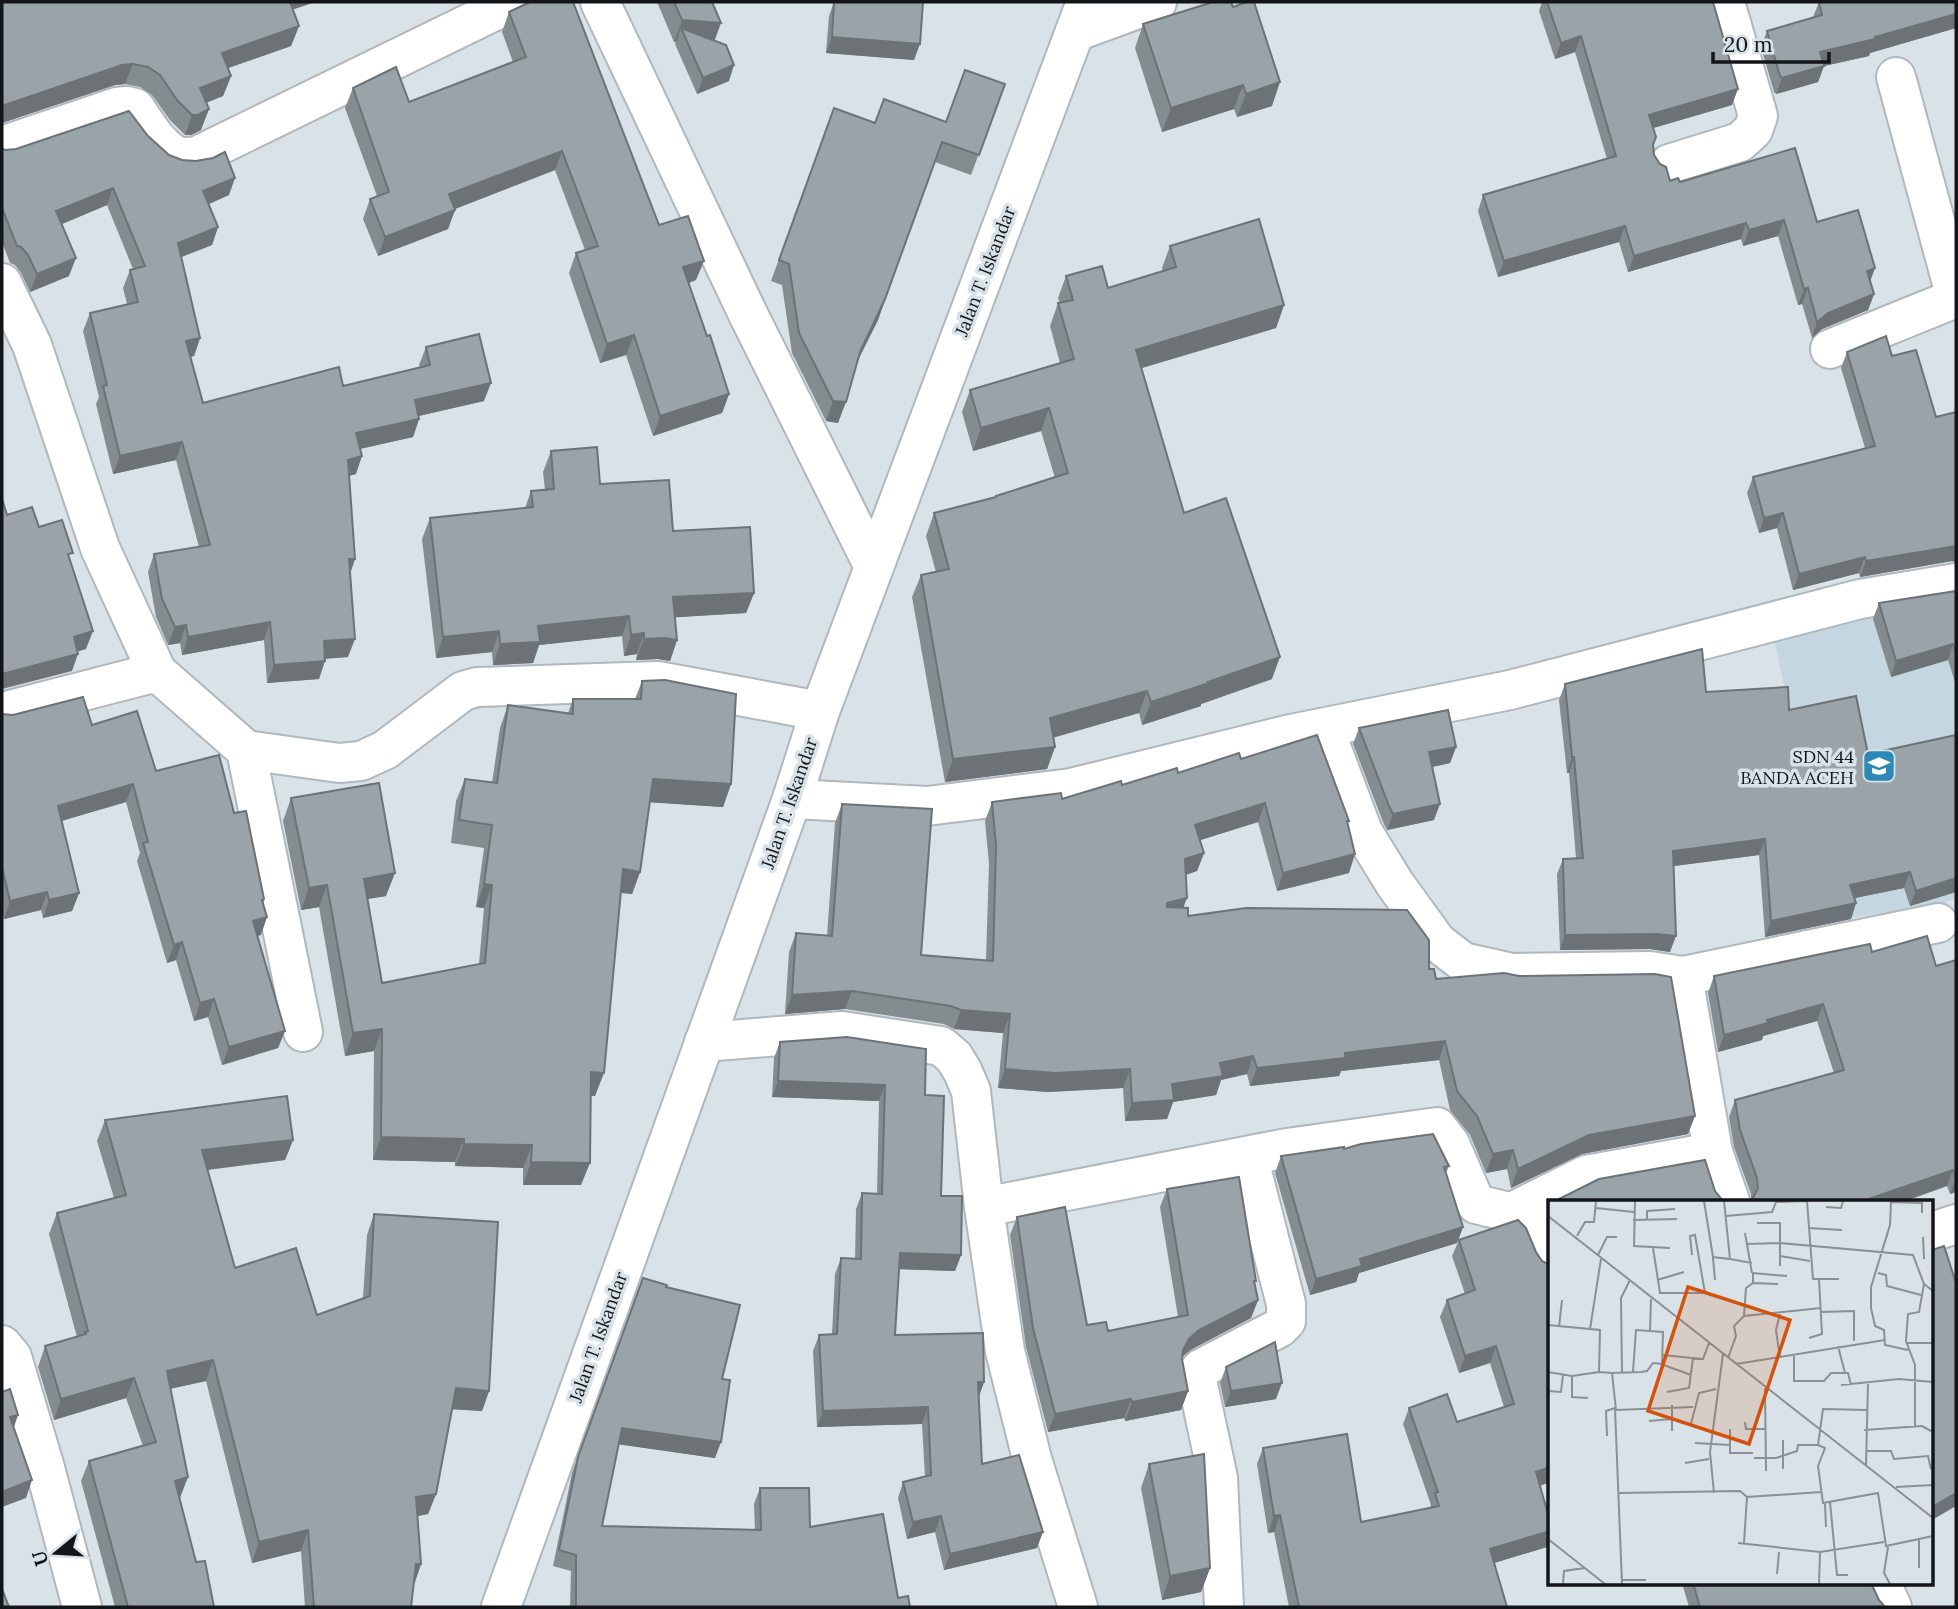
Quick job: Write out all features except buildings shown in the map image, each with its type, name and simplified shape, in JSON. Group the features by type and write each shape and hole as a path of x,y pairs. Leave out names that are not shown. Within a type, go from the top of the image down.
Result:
{"street":[{"path":"2,146 127,106 135,108 153,135 176,155 186,158 197,156 513,2"},
{"path":"600,2 748,314 873,565"},
{"path":"1080,17 1157,2"},
{"path":"1669,164 1740,142 1754,130 1758,116 1725,2"},
{"name":"Jalan T. Iskandar","path":"501,1607 792,799 820,711 873,565 1080,17"},
{"path":"1830,349 1956,298 1896,77"},
{"path":"2,283 33,345 100,548 157,672 246,750 338,763 361,761 385,750 463,691 477,687 658,681 820,711"},
{"path":"792,799 927,806 1071,788 1324,727 1510,690 1860,599 1956,583"},
{"path":"2,712 157,672"},
{"path":"1324,727 1363,832 1395,884 1437,942 1463,962 1512,973 1650,971 1683,976 1938,923"},
{"path":"246,750 303,1032"},
{"path":"1683,976 1713,1152 1730,1200"},
{"path":"704,1042 842,1031 941,1046 954,1058 971,1091 984,1207 1005,1351 1031,1459 1078,1607"},
{"path":"984,1207 1287,1148 1437,1127 1450,1144 1476,1204 1526,1219 1536,1227 1543,1238 1548,1254"},
{"path":"1510,1213 1586,1175 1713,1152"},
{"path":"1224,1607 1218,1478 1197,1380 1198,1372 1279,1328 1286,1321 1286,1304 1248,1156"},
{"path":"2,1345 12,1357 82,1607"},
{"path":"1881,1584 1892,1607"}],"shaded area":[{"name":"SDN 44 BANDA ACEH","path":"1956,580 1956,899 1933,906 1833,920 1773,633"}],"place":[{"name":"SDN 44 BANDA ACEH","path":"1879,766"}]}
